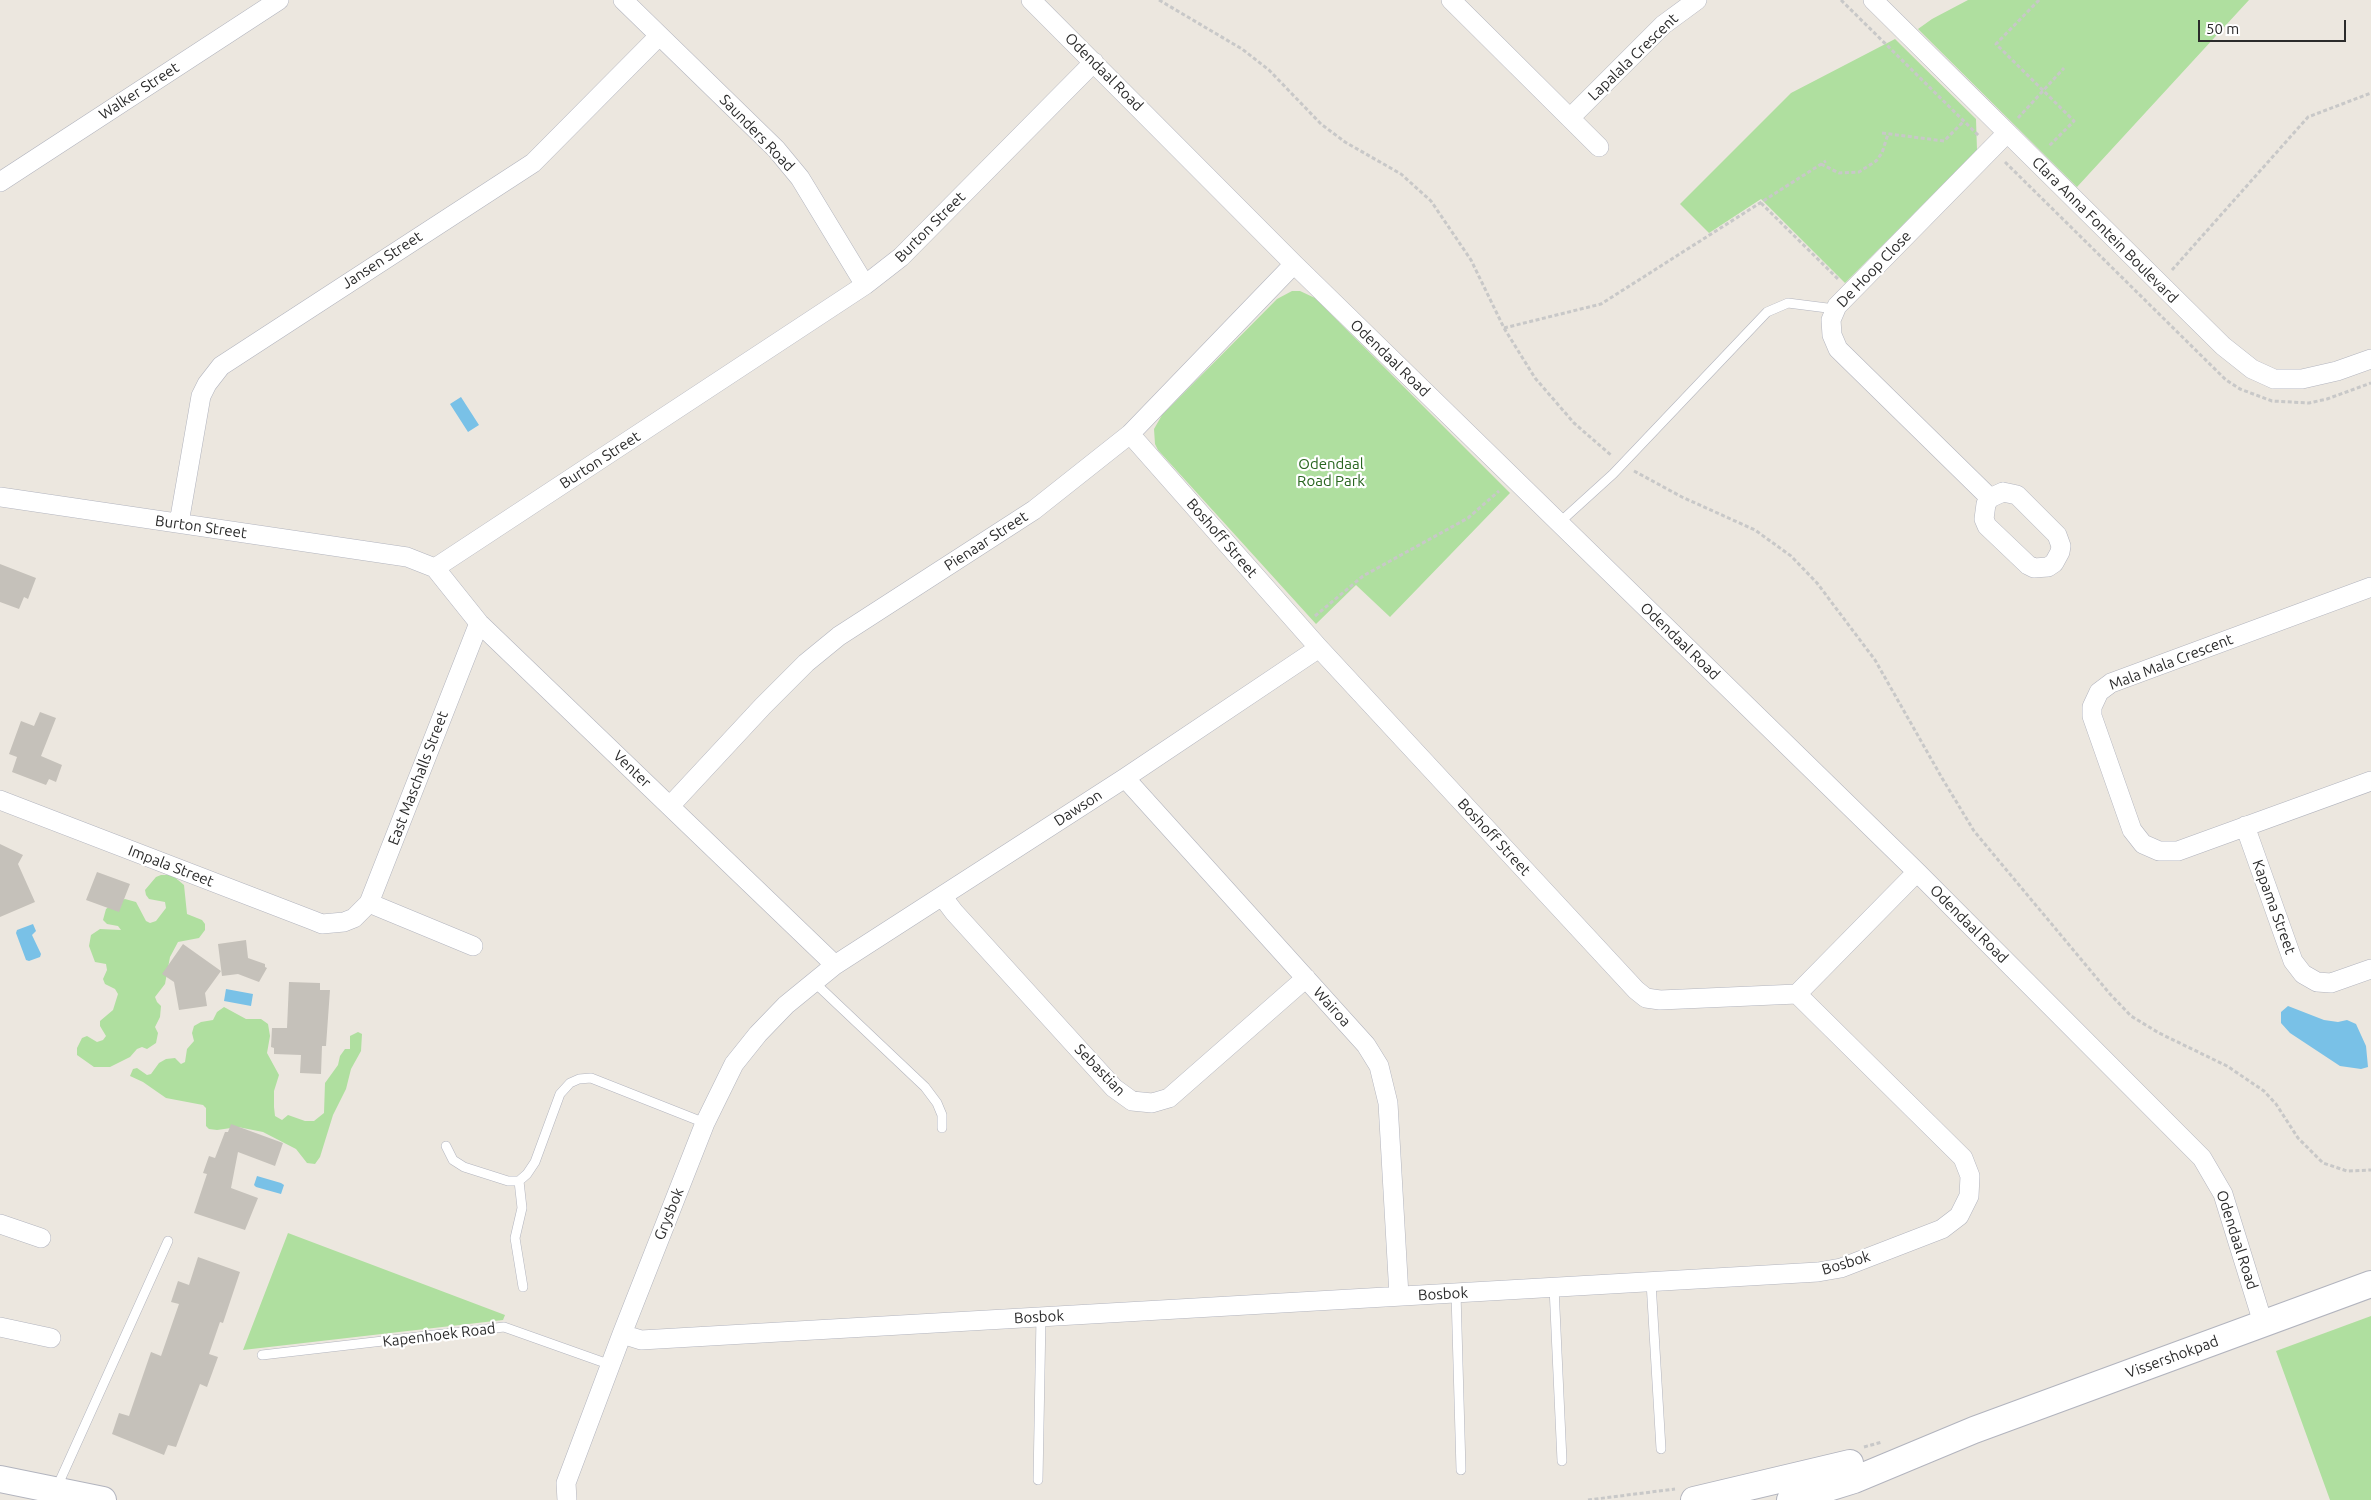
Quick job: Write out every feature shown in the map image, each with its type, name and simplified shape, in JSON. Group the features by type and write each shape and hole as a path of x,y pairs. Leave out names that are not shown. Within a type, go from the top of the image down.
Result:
{"main road":[{"name":"Vissershokpad","path":"1790,1500 1854,1480 1974,1430 2371,1284"},
{"name":"Vissershokpad","path":"1688,1494 1810,1474 1974,1430"},
{"path":"0,1479 103,1500"}],"street":[{"name":"Walker Street","path":"0,182 279,0"},
{"name":"Saunders Road","path":"623,0 754,126 782,156 800,178 865,286"},
{"name":"Odendaal Road","path":"1031,0 1294,264 1917,872 2202,1158 2223,1194 2263,1323"},
{"path":"1451,0 1571,117 1599,147"},
{"name":"Lapalala Crescent","path":"1571,117 1663,25 1697,0"},
{"name":"Clara Anna Fontein Boulevard","path":"1873,0 2227,350 2252,368 2274,379 2302,379 2337,371 2371,359"},
{"name":"Jansen Street","path":"179,524 201,396 207,384 221,366 533,164 660,36"},
{"name":"Burton Street","path":"0,497 407,557 435,568 865,286 901,257 1094,62"},
{"name":"De Hoop Close","path":"1990,498 1838,349 1830,328 1835,309 1851,291 2008,133"},
{"name":"Pienaar Street","path":"670,806 769,700 838,636 1034,510 1130,434 1294,264"},
{"name":"Boshoff Street","path":"1130,434 1319,648 1636,990 1646,998 1660,1000 1797,994"},
{"name":"Venter","path":"435,568 479,623 835,965"},
{"name":"Mala Mala Crescent","path":"2371,587 2112,683 2099,692 2095,699 2092,716 2132,830 2143,844 2159,851 2178,851 2371,781"},
{"name":"East Maschalls Street","path":"344,922 358,915 369,903 479,623"},
{"name":"Dawson","path":"835,965 1125,778 1319,648"},
{"name":"Wairoa","path":"1125,778 1366,1044 1383,1078 1388,1103 1399,1296"},
{"name":"Impala Street","path":"0,800 312,920 333,924 344,922"},
{"name":"Kapama Street","path":"2245,826 2294,961 2303,974 2317,982 2331,983 2371,969"},
{"path":"1797,994 1917,872"},
{"name":"Sebastian","path":"942,896 954,912 1107,1081 1122,1096 1132,1101 1152,1103 1169,1098 1306,978"},
{"path":"369,903 473,946"},
{"name":"Grysbok","path":"567,1500 566,1483 610,1365 705,1123 734,1064 786,1005 835,965"},
{"name":"Bosbok","path":"622,1334 641,1340 1833,1270 1942,1229 1960,1216 1969,1196 1970,1176 1963,1158 1797,994"},
{"path":"0,1224 41,1238"},
{"path":"0,1327 51,1338"}],"lane":[{"path":"1559,523 1622,464 1766,312 1788,303 1835,309"},
{"path":"814,982 925,1086 942,1115 942,1128"},
{"path":"446,1146 454,1160 464,1167 508,1181 519,1181 527,1174 535,1162 560,1094 570,1083 579,1079 591,1078 705,1123"},
{"path":"519,1181 522,1208 515,1238 523,1287"},
{"path":"56,1490 168,1241"},
{"path":"1651,1282 1661,1449"},
{"path":"1554,1287 1562,1461"},
{"path":"1456,1293 1461,1470"},
{"path":"1038,1480 1040,1317"},
{"name":"Kapenhoek Road","path":"262,1355 504,1327 610,1365"}],"path":[{"path":"1159,0 1242,49 1269,70 1321,124 1345,142 1387,165 1414,184 1431,201 1459,240 1485,285 1504,328 1524,362 1553,401 1574,424 1622,464 1682,497 1755,530 1791,556 1817,583 1875,660 1946,787 1974,831 2131,1016 2158,1033 2227,1066 2264,1091 2276,1104 2298,1138 2323,1162 2347,1171 2371,1170"},
{"path":"2020,176 2074,121 1996,44 2039,0"},
{"path":"2008,133 2025,108 2064,68"},
{"path":"2160,283 2308,117 2371,94"},
{"path":"1882,133 1944,141 1964,121"},
{"path":"1821,164 1830,170 1849,174 1868,168 1882,153 1888,134"},
{"path":"1504,328 1601,304 1826,161"},
{"path":"1761,203 1851,291"},
{"path":"1301,628 1364,576 1468,518 1514,478"},
{"path":"1857,1450 1885,1441"},
{"path":"1588,1500 1688,1494"}],"green space":[{"path":"1968,0 2249,0 2077,187 1918,29 1932,19"},
{"path":"1895,39 1976,119 1977,150 1845,283 1761,199 1709,233 1680,204 1791,93"},
{"name":"Odendaal Road Park","path":"1292,291 1300,291 1315,298 1510,493 1390,617 1356,585 1316,624 1158,450 1155,444 1154,429 1162,415 1277,299"},
{"path":"172,875 184,885 187,914 202,920 205,924 205,930 199,938 178,942 170,957 165,984 155,997 161,1006 160,1017 155,1027 158,1033 156,1043 147,1049 142,1047 137,1049 130,1057 110,1067 94,1067 77,1055 77,1048 82,1038 87,1036 97,1042 103,1040 106,1036 100,1026 100,1021 113,1010 118,994 115,989 105,984 103,979 107,970 106,964 95,962 89,946 91,935 100,929 121,930 118,926 107,924 103,920 106,909 115,902 125,899 136,902 146,921 150,923 156,921 166,908 165,902 149,899 145,890 156,877"},
{"path":"224,1007 246,1019 261,1019 268,1024 270,1036 267,1053 279,1075 274,1091 275,1116 282,1120 288,1115 305,1121 314,1121 324,1113 325,1083 338,1065 340,1056 345,1049 350,1049 350,1036 358,1032 362,1034 361,1051 351,1069 346,1089 333,1115 320,1157 315,1164 307,1163 296,1149 263,1132 238,1127 217,1130 209,1129 206,1126 206,1108 203,1105 166,1098 143,1082 130,1076 133,1069 137,1068 147,1075 151,1074 159,1063 166,1059 175,1058 181,1064 185,1062 187,1049 194,1041 192,1033 194,1026 201,1022 213,1020 217,1012"},
{"path":"288,1233 505,1315 503,1320 243,1350"},
{"path":"2371,1316 2371,1500 2330,1500 2276,1351"}],"water":[{"path":"461,397 479,425 468,432 450,404"},
{"path":"33,924 36,931 32,935 41,954 40,957 29,961 26,960 16,933 17,930"},
{"path":"226,989 253,994 251,1006 224,1001"},
{"path":"2288,1006 2324,1020 2338,1022 2347,1020 2356,1024 2366,1046 2368,1067 2361,1069 2340,1066 2290,1033 2281,1023 2281,1012"},
{"path":"257,1176 284,1185 281,1194 256,1187 254,1185"}],"building":[{"path":"0,564 36,578 28,599 24,597 19,609 0,602"},
{"path":"40,712 56,718 41,756 62,765 56,782 49,779 46,785 12,772 17,757 9,754 21,721 34,726"},
{"path":"0,844 23,855 18,864 35,902 0,917"},
{"path":"97,872 130,884 119,912 86,900"},
{"path":"246,940 248,958 265,964 267,968 259,982 238,974 222,976 218,944"},
{"path":"183,944 221,971 205,993 207,1006 179,1010 174,982 162,974"},
{"path":"289,982 320,983 320,990 330,990 326,1046 322,1046 321,1074 300,1073 301,1055 274,1054 274,1048 271,1047 272,1028 287,1028"},
{"path":"231,1124 283,1143 275,1166 238,1152 231,1188 258,1198 245,1230 194,1213 207,1174 203,1173 209,1156 215,1158 225,1132 228,1132"},
{"path":"198,1257 240,1272 223,1323 220,1322 209,1354 218,1357 207,1387 200,1384 176,1447 168,1445 164,1455 112,1434 119,1413 129,1416 151,1352 161,1356 179,1304 171,1302 178,1281 189,1285"}]}
